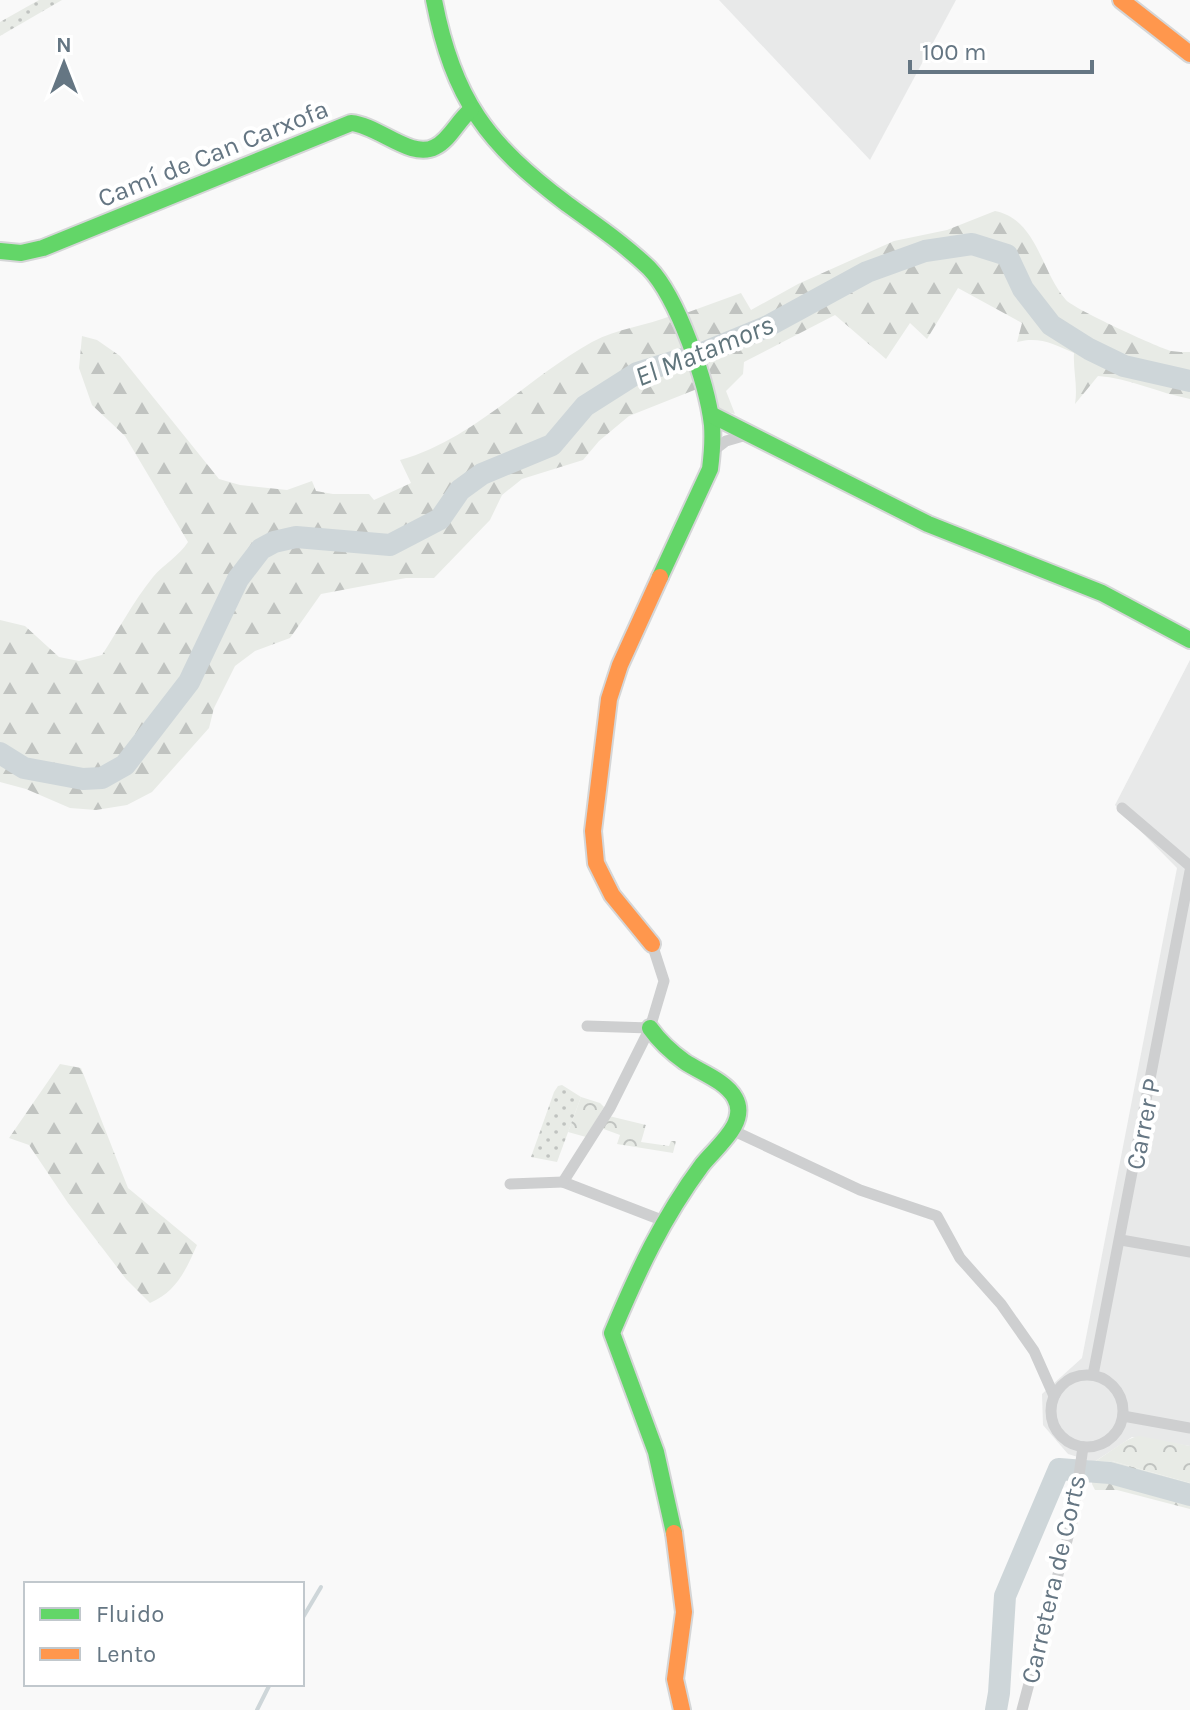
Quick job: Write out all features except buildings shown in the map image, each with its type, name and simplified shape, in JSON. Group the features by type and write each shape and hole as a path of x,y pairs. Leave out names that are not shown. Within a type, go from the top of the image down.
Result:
{"street":[{"path":"434,0 445,53 471,110 494,140 519,163 654,273 678,313 710,408 713,451 710,469 620,665 609,699 594,821 594,854 601,875 612,895 652,944 664,981 650,1028 610,1108 563,1182"},
{"path":"1121,0 1190,54"},
{"path":"1137,0 1190,47"},
{"name":"Camí de Can Carxofa","path":"0,251 21,253 43,248 351,123 370,125 418,151 432,149 443,144 459,118 471,110"},
{"path":"710,408 750,434 928,524 1102,593 1190,640"},
{"path":"713,451 726,441 750,434"},
{"path":"1122,808 1190,869"},
{"name":"Carrer P","path":"1093,1375 1190,869"},
{"path":"587,1026 650,1028"},
{"path":"650,1028 669,1049 707,1073 736,1099 739,1114 732,1130 703,1164 664,1221 637,1273 612,1333 640,1405 664,1484 683,1601 682,1632 674,1676 682,1710"},
{"path":"732,1130 860,1190 937,1216 960,1258 1001,1304 1034,1351 1054,1396"},
{"path":"510,1184 563,1182 664,1221"},
{"path":"1121,1240 1190,1252"},
{"path":"1093,1375 1106,1380 1116,1389 1123,1402 1123,1416 1119,1429 1110,1440 1097,1446 1083,1447 1070,1443 1059,1434 1051,1409 1054,1396 1063,1384 1077,1376 1093,1375"},
{"path":"1123,1416 1190,1428"},
{"name":"Carretera de Corts","path":"1022,1710 1077,1494 1083,1447"}],"shaded area":[{"path":"719,0 956,0 870,160"},
{"path":"1190,660 1190,1446 1132,1437 1094,1462 1068,1454 1043,1425 1042,1394 1082,1358 1177,868 1115,805"}],"green space":[{"path":"39,0 62,0 0,36 0,22"},
{"path":"995,211 1020,224 1037,248 1057,288 1072,305 1163,348 1190,352 1190,399 1098,376 1075,404 1074,353 1039,340 1017,342 1022,323 958,288 927,339 910,323 886,359 835,315 744,362 743,374 726,391 735,414 719,410 686,313 741,293 751,310 798,284 894,241 947,230"},
{"path":"673,315 697,389 629,416 599,441 583,460 522,479 502,495 490,520 434,578 406,578 321,594 290,638 255,651 235,666 214,708 209,728 152,792 127,805 96,810 70,808 26,789 0,782 0,620 25,626 59,657 79,661 102,655 146,586 188,542 125,436 92,405 79,368 82,336 97,340 120,356 219,479 240,485 287,490 312,481 316,491 369,494 374,500 411,483 400,460 452,438 592,342"},
{"path":"60,1064 81,1068 128,1188 197,1245 173,1286 150,1303 126,1279 68,1203 29,1145 9,1138"},
{"path":"562,1085 581,1097 557,1162 531,1157 554,1092"},
{"path":"581,1097 604,1107 586,1137 568,1132"},
{"path":"609,1116 646,1125 641,1142 669,1146 671,1141 676,1141 673,1153 617,1144 620,1135 601,1128"},
{"path":"1140,1436 1190,1446 1190,1483 1112,1461 1094,1462"},
{"path":"1112,1461 1190,1483 1190,1509 1117,1490 1095,1490 1092,1484 1094,1462"}],"waterway":[{"name":"El Matamors","path":"0,753 24,768 83,779 102,778 125,765 189,682 238,579 261,549 274,542 296,537 390,545 440,519 460,490 482,474 552,445 585,406 637,373 705,352 766,327 867,272 925,251 972,244 1007,255 1023,289 1051,325 1124,366 1190,381"},
{"path":"996,1710 1005,1596 1059,1469 1110,1473 1190,1495"},
{"path":"304,1616 321,1587"},
{"path":"257,1710 269,1686"}],"traffic: fast":[{"path":"434,0 452,65 478,117 515,161 649,268 670,299 690,342 709,407 711,463 660,577"},
{"path":"0,251 21,253 43,248 351,123 372,129 405,146 426,150 445,140 471,110"},
{"path":"712,415 928,524 1102,593 1190,640"},
{"path":"650,1028 680,1058 726,1087 738,1107 738,1116 729,1134 702,1165 663,1226 612,1333 656,1452 674,1533"}],"traffic: slow":[{"path":"1121,0 1190,54"},
{"path":"652,944 612,895 596,863 593,831 609,699 620,665 660,577"},
{"path":"674,1533 684,1612 675,1679 682,1710"}]}
